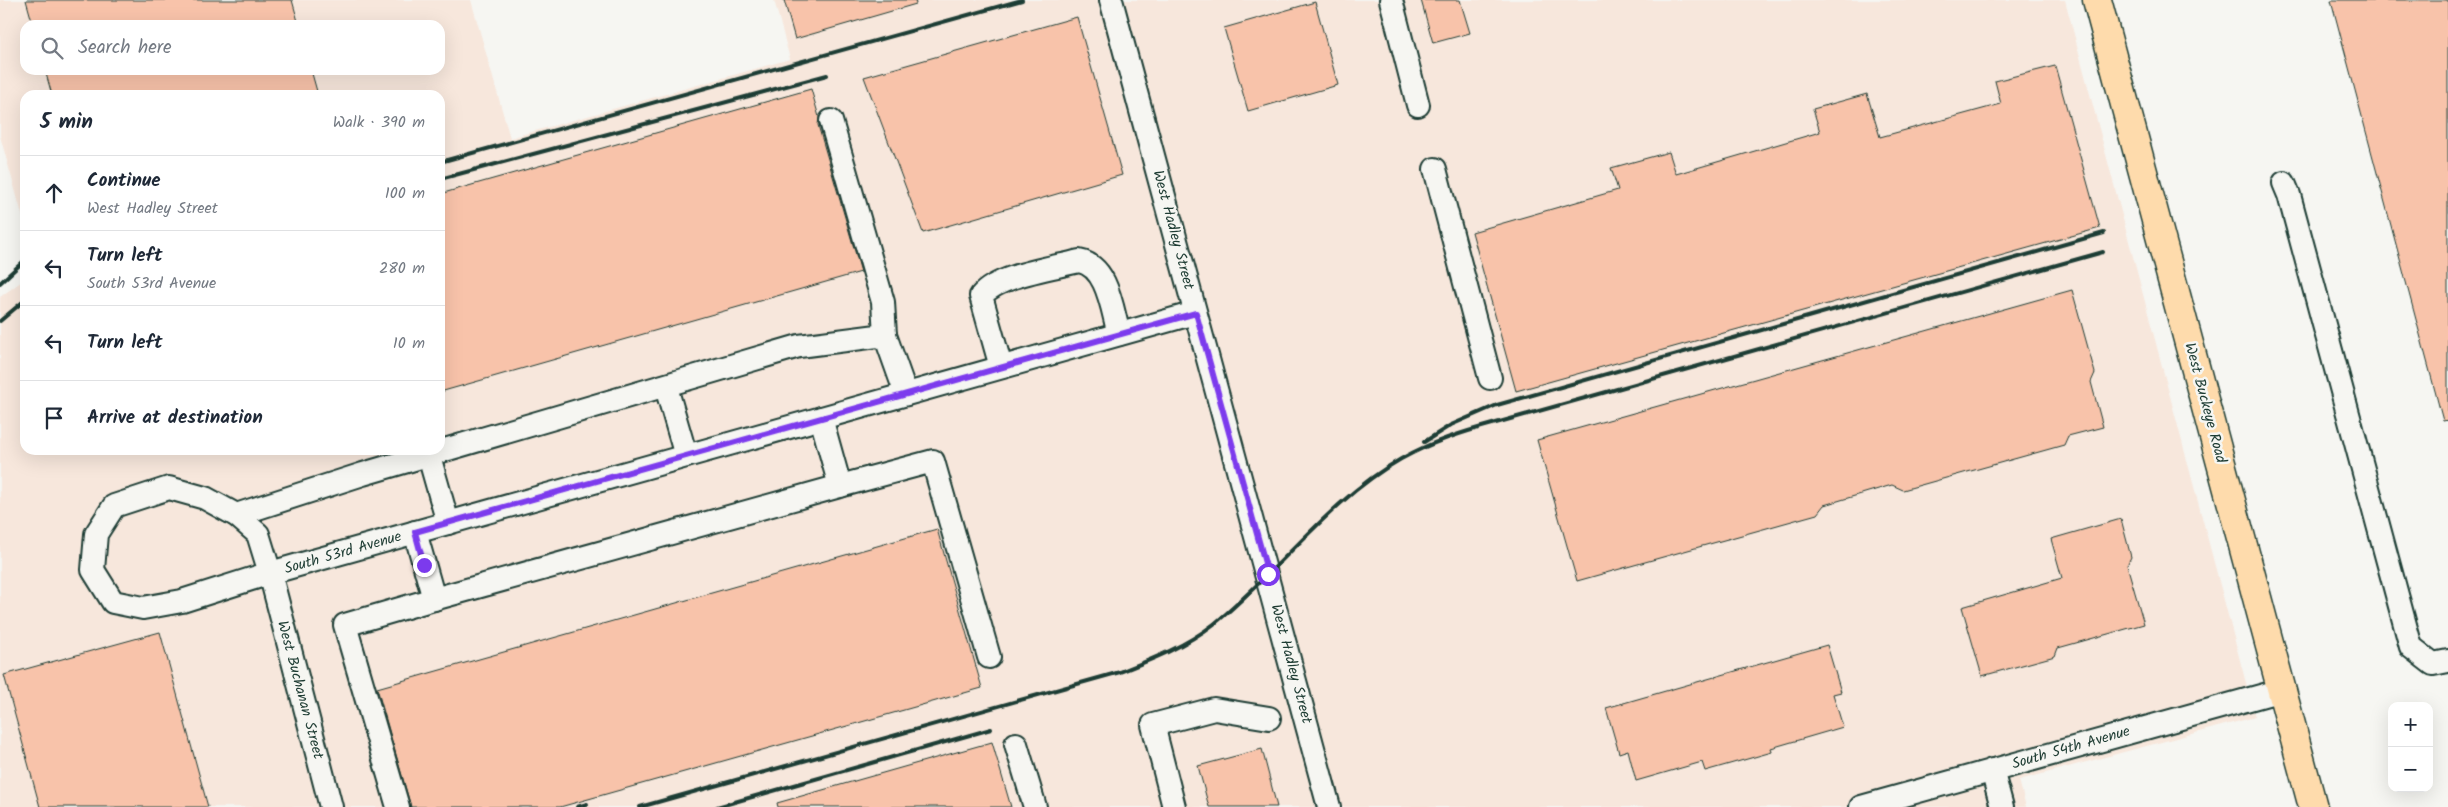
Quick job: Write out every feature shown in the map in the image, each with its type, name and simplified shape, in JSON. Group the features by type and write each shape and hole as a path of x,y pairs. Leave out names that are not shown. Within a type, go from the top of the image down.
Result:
{"main road":[{"name":"West Buckeye Road","path":"2097,0 2313,807"}],"street":[{"name":"West Hadley Street","path":"1112,0 1329,807"},
{"path":"1391,0 1418,105"},
{"path":"831,121 883,302 885,335 906,394"},
{"path":"1435,169 1490,378"},
{"path":"2284,183 2289,195 2411,647 2433,664 2448,660"},
{"path":"1001,367 981,296 987,289 1000,282 1079,261 1089,263 1100,273 1119,334"},
{"name":"South 53rd Avenue","path":"236,515 205,498 169,488 114,506 96,534 93,570 113,602 143,608 182,601 270,573 1196,313"},
{"path":"445,451 799,346 885,335"},
{"path":"666,387 686,456"},
{"path":"821,418 840,486"},
{"path":"236,515 432,455"},
{"path":"429,456 448,523"},
{"path":"398,807 345,625 434,598 933,461 989,657"},
{"name":"West Buchanan Street","path":"236,515 258,534 270,573 331,807"},
{"path":"415,532 434,598"},
{"name":"South 54th Avenue","path":"1861,807 2282,690"},
{"path":"1174,807 1153,725 1214,709 1269,718"},
{"path":"1016,744 1035,807"},
{"path":"1992,770 2002,807"}],"shaded area":[{"path":"0,0 471,0 510,138 790,59 774,0 2065,0 2255,717 2019,780 2026,807 0,807 0,297 20,283 20,455 445,455 445,90 20,90 20,207 0,136"}],"building":[{"path":"26,0 292,0 298,20 32,20"},
{"path":"784,0 915,0 916,4 795,39"},
{"path":"1421,0 1460,0 1470,33 1433,43"},
{"path":"2331,0 2448,0 2448,420 2443,421"},
{"path":"1315,2 1338,85 1248,111 1224,28"},
{"path":"1077,17 1122,175 923,233 864,77"},
{"path":"2055,66 2100,228 1516,391 1472,232 1618,190 1611,168 1669,152 1676,174 1820,132 1813,109 1867,94 1880,137 2001,104 1995,81"},
{"path":"46,75 312,75 317,90 51,90"},
{"path":"811,89 819,117 818,125 861,272 445,391 445,193"},
{"path":"2072,290 2095,373 2091,382 2103,427 2068,436 2064,445 1903,490 1892,485 1824,505 1817,514 1577,581 1537,440"},
{"path":"2121,519 2131,557 2127,565 2144,624 2058,648 2055,656 1982,676 1962,607 2062,578 2051,539"},
{"path":"937,529 982,688 560,807 411,807 377,688"},
{"path":"160,632 208,807 40,807 4,675"},
{"path":"1827,645 1841,692 1833,694 1843,727 1771,748 1772,752 1705,771 1702,762 1636,781 1628,750 1619,753 1606,708"},
{"path":"992,742 1011,807 778,807 777,803"},
{"path":"1262,749 1277,807 1209,807 1198,766"}],"railway":[{"path":"445,161 1022,0"},
{"path":"445,178 827,75"},
{"path":"1424,442 1451,425 1497,405 2104,233"},
{"path":"640,807 1120,672 1157,657 1192,639 1214,624 1260,582 1327,515 1375,475 1412,453 1447,438 2103,252"},
{"path":"0,283 20,265"},
{"path":"0,321 20,304"},
{"path":"717,807 991,729"},
{"path":"577,807 587,804"}],"route":[{"path":"424,565 415,532 1196,313 1268,574"}]}
